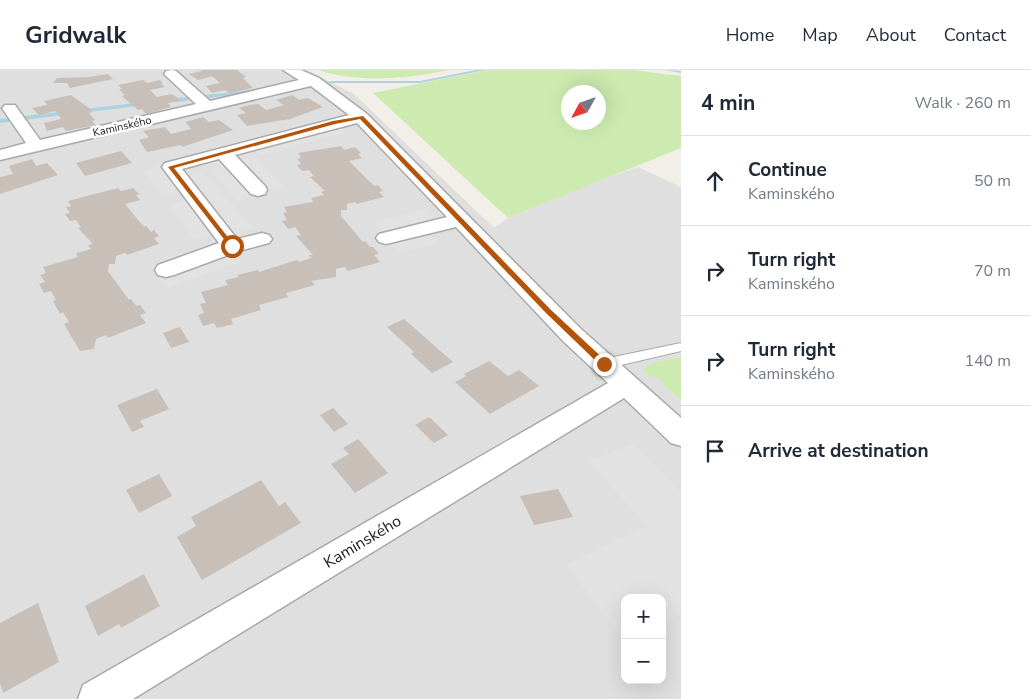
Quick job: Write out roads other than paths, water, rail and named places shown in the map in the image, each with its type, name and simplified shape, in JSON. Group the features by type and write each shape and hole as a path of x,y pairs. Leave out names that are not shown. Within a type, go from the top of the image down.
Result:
{"street":[{"path":"290,70 314,81 337,96 361,117 572,335 681,435"},
{"path":"171,74 207,106"},
{"name":"Kaminského","path":"0,155 314,81"},
{"path":"10,108 36,146"},
{"path":"232,246 170,167 334,122 361,117"},
{"path":"223,153 258,190"},
{"path":"386,238 462,220"},
{"path":"166,270 232,246 262,239"},
{"name":"Kaminského","path":"97,699 615,374"}],"lane":[{"path":"615,374 681,347"}],"waterway":[{"path":"316,84 333,82 420,82 483,70"},
{"path":"667,70 681,72"},
{"path":"169,101 261,90"},
{"path":"0,121 144,104"}]}
